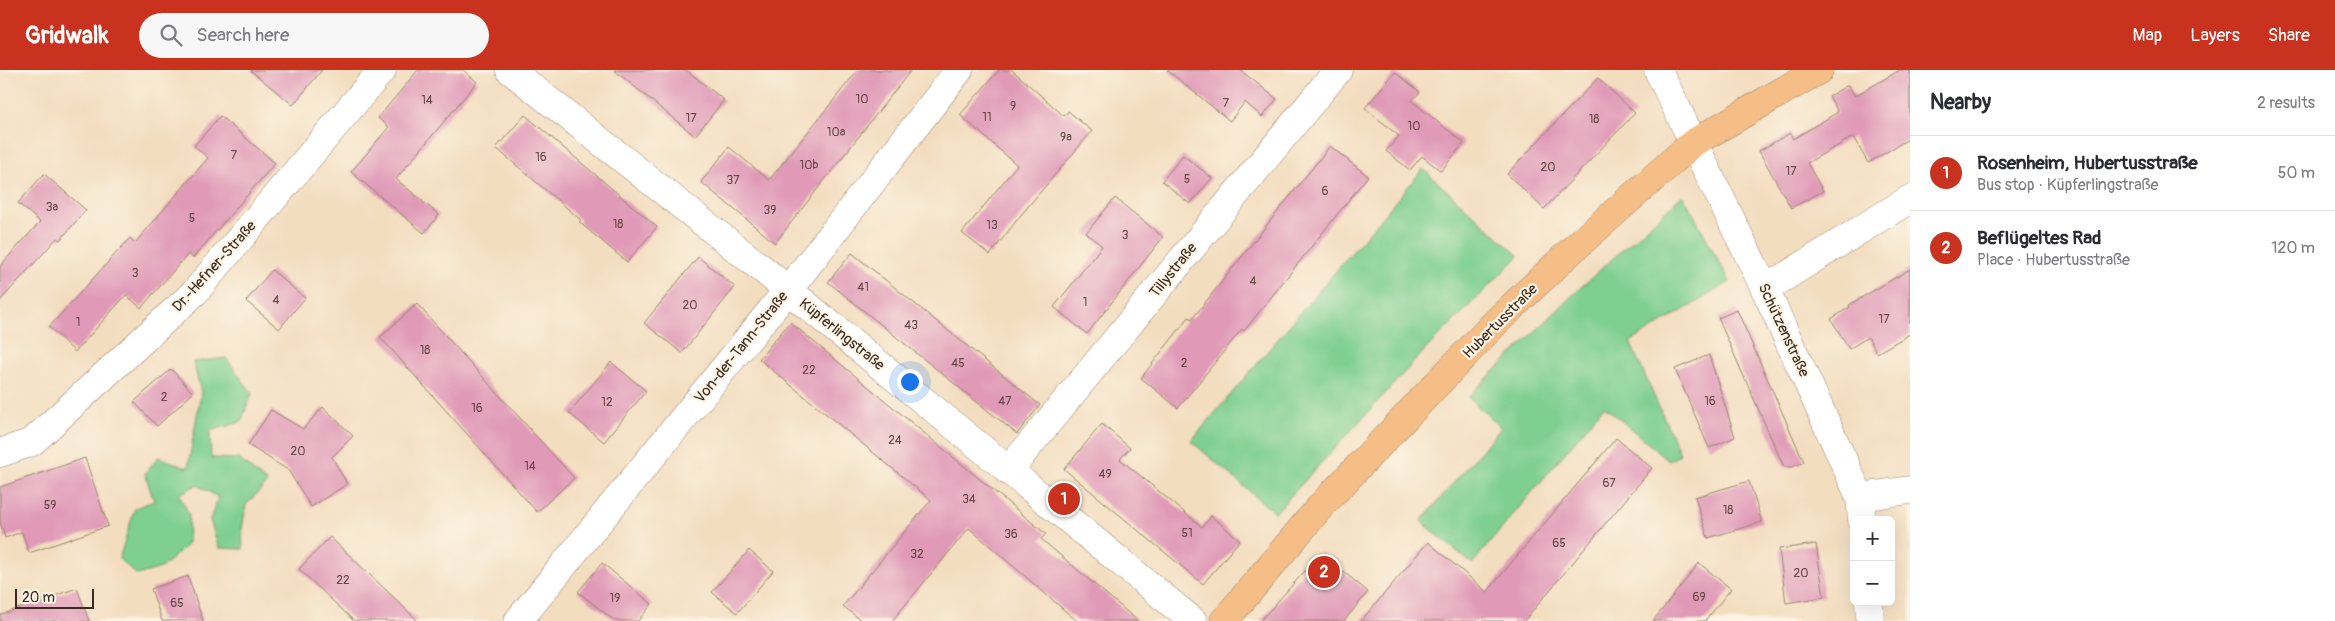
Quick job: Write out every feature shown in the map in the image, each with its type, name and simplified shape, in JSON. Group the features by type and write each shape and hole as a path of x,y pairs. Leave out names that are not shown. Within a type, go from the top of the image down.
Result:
{"main road":[{"name":"Hubertusstraße","path":"1224,621 1320,506 1495,323 1572,250 1693,143 1819,70"}],"street":[{"name":"Dr.-Hefner-Straße","path":"0,453 32,442 195,292 382,70"},
{"name":"Küpferlingstraße","path":"510,70 788,290 1193,621"},
{"name":"Von-der-Tann-Straße","path":"518,621 788,290 959,70"},
{"name":"Tillystraße","path":"1008,470 1338,70"},
{"name":"Schützenstraße","path":"1658,70 1766,289 1861,508"},
{"path":"1766,289 1910,199"},
{"path":"1861,508 1910,490"},
{"path":"1869,606 1870,621"}],"green space":[{"path":"1423,169 1519,256 1424,351 1275,513 1191,441"},
{"path":"1683,195 1730,282 1630,342 1680,454 1669,461 1604,406 1472,564 1421,521 1501,428 1468,397 1579,289"},
{"path":"226,358 252,393 241,422 210,431 211,458 239,459 267,483 246,505 242,529 243,549 219,548 210,520 218,497 197,485 179,494 189,515 188,544 161,568 137,575 119,559 135,508 154,501 145,474 158,457 188,468 201,392 193,362"}],"building":[{"path":"250,70 322,70 293,105"},
{"path":"418,70 463,70 477,82 396,179 439,215 424,233 351,172 389,127 378,118"},
{"path":"614,70 686,70 724,100 695,136"},
{"path":"858,70 911,70 775,243 701,182 729,147 769,180"},
{"path":"999,70 1012,70 1064,116 1068,111 1092,131 1020,216 990,255 962,233 1017,165 960,115"},
{"path":"1167,70 1240,70 1277,99 1262,117 1245,102 1230,121"},
{"path":"1900,70 1910,70 1910,138 1868,163 1853,137 1807,163 1823,191 1791,208 1759,151 1790,133 1793,139 1838,112 1829,96 1848,85 1855,96"},
{"path":"1395,72 1420,92 1412,101 1464,143 1441,171 1422,156 1410,170 1386,151 1399,136 1365,108"},
{"path":"1598,78 1635,113 1544,209 1507,174"},
{"path":"525,115 657,227 627,262 496,148"},
{"path":"220,116 275,163 193,258 188,254 141,308 126,295 75,352 49,327 130,238 135,243 208,158 194,146"},
{"path":"1330,146 1368,176 1244,331 1242,329 1178,408 1141,378 1189,317 1192,319"},
{"path":"1183,155 1212,178 1190,204 1162,181"},
{"path":"44,174 86,210 60,240 57,238 0,301 0,266 40,222 18,203"},
{"path":"1115,198 1163,237 1087,334 1054,307 1102,246 1086,233"},
{"path":"852,253 1040,405 1017,434 828,282"},
{"path":"698,257 735,287 682,353 644,323"},
{"path":"1910,269 1910,334 1877,353 1868,337 1849,349 1831,319 1850,307 1849,305"},
{"path":"272,270 305,298 279,329 246,301"},
{"path":"417,304 574,478 537,512 380,337"},
{"path":"1737,310 1804,462 1792,467 1784,467 1718,318"},
{"path":"790,322 1046,534 1041,539 1138,621 1077,621 969,528 892,621 862,621 843,606 931,500 759,359"},
{"path":"1709,355 1735,437 1709,448 1675,369"},
{"path":"611,362 646,391 604,442 569,413"},
{"path":"171,369 193,393 157,426 134,402"},
{"path":"323,407 353,436 332,457 347,484 311,507 288,470 248,445 271,410 303,429"},
{"path":"1102,424 1130,448 1120,459 1202,527 1211,516 1240,540 1203,584 1064,469"},
{"path":"1616,438 1652,468 1524,621 1361,621 1428,542 1487,592"},
{"path":"85,458 108,526 29,553 22,532 5,538 0,522 0,487"},
{"path":"1749,481 1762,522 1708,538 1695,497"},
{"path":"330,537 418,621 354,621 299,569"},
{"path":"1816,544 1824,597 1786,603 1779,549"},
{"path":"749,550 773,571 737,613 712,592"},
{"path":"1321,553 1368,592 1344,621 1260,621"},
{"path":"602,563 652,604 638,621 615,621 578,592"},
{"path":"1699,563 1731,589 1705,621 1653,621"},
{"path":"188,576 203,621 162,621 151,589"},
{"path":"77,588 89,621 0,621 0,615"}],"place":[{"name":"Rosenheim, Hubertusstraße","path":"1064,499"},
{"name":"Beflügeltes Rad","path":"1324,572"}]}
